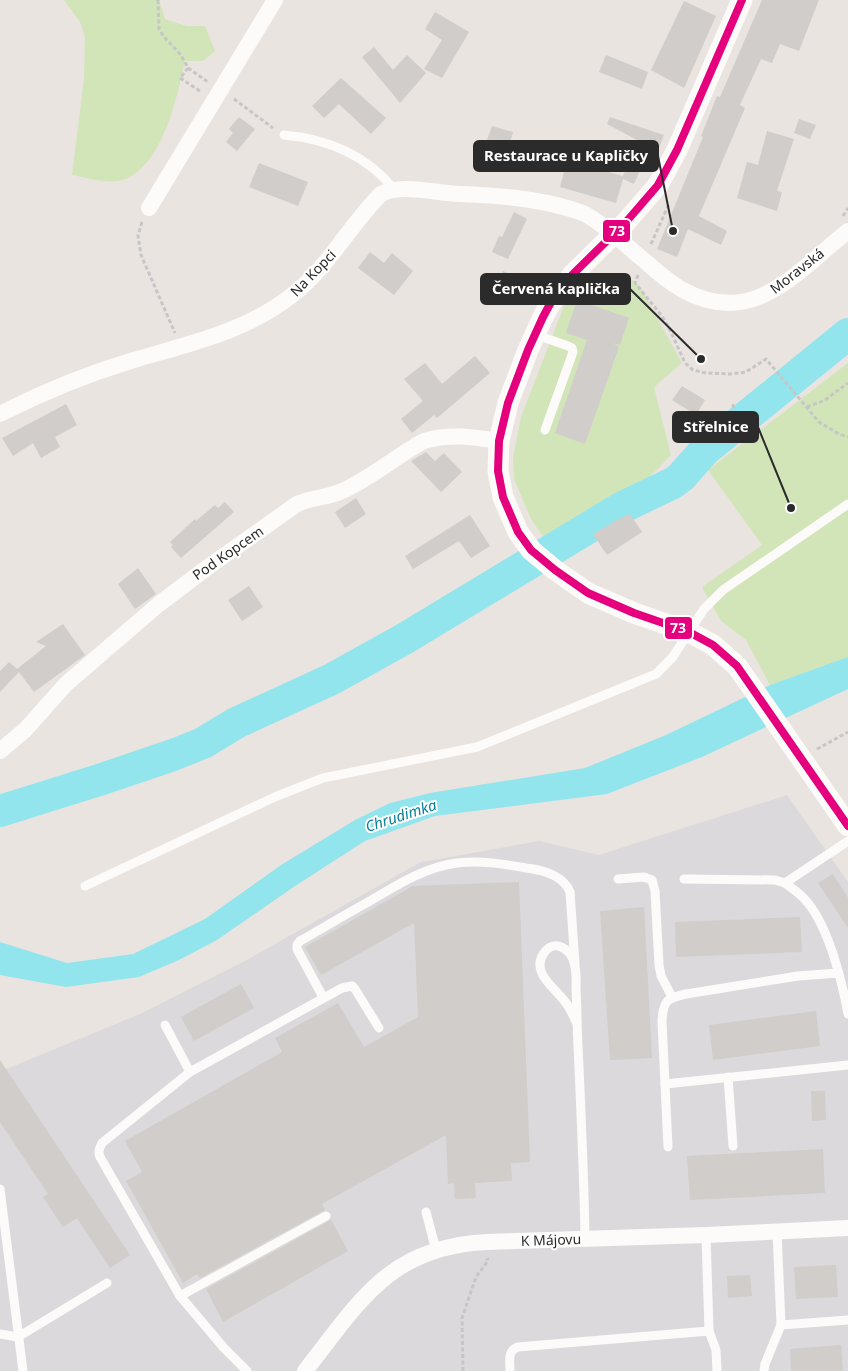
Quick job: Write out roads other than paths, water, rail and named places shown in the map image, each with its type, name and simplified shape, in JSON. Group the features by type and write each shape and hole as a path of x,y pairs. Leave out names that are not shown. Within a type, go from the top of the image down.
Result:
{"street":[{"path":"149,208 275,0"},
{"path":"742,0 665,174 650,196 584,262 563,286 550,304 534,334 508,403 499,441 498,464 503,497 512,522 531,550 554,570 588,593 634,613 689,632 713,644 726,655 746,676 848,826"},
{"path":"394,188 532,199 585,214 613,235"},
{"name":"Na Kopci","path":"0,414 65,384 221,334 248,323 276,307 292,296 321,268 376,199 381,194 394,188"},
{"name":"Moravská","path":"613,235 680,288 698,297 721,303 743,302 761,297 782,285 848,231"},
{"name":"Pod Kopcem","path":"0,751 25,730 66,684 159,604 297,504 312,498 344,491 424,441 434,438 460,436 499,441"},
{"name":"K Májovu","path":"305,1371 377,1284 408,1261 436,1250 461,1244 486,1242 706,1235 848,1228"}],"lane":[{"path":"284,135 321,140 350,153 376,170 394,188"},
{"path":"534,334 568,346 572,348 573,352 545,430"},
{"path":"84,886 302,786 324,778 477,747 656,674 672,658 704,609 723,590 848,504"},
{"path":"785,883 848,841"},
{"path":"323,998 297,949 297,945 300,941 407,880 430,870 458,862 507,864 530,868 562,879 567,884 570,892 575,964 585,1239"},
{"path":"618,879 644,877 652,880 655,891 659,965 661,976 672,997"},
{"path":"684,879 775,880 785,883 797,892 813,910 826,938 838,973 848,1014"},
{"path":"575,964 567,950 559,946 549,948 544,953 541,966 546,980 563,998 577,1024"},
{"path":"668,1147 663,1012 667,1001 672,997 798,976 838,973"},
{"path":"247,1371 224,1348 180,1296 98,1152 102,1143 190,1072 342,988 352,986 379,1028"},
{"path":"165,1025 190,1072"},
{"path":"665,1084 848,1065"},
{"path":"728,1078 733,1146"},
{"path":"0,1189 23,1371"},
{"path":"426,1212 436,1250"},
{"path":"180,1296 326,1216"},
{"path":"764,1371 781,1325 777,1231"},
{"path":"706,1235 709,1331 716,1350 717,1371"},
{"path":"0,1334 18,1337 107,1283"},
{"path":"781,1325 848,1320"},
{"path":"510,1371 510,1354 512,1350 518,1347 709,1331"}],"water":[{"name":"Chrudimka","path":"848,657 848,689 702,757 607,794 435,816 365,841 295,886 217,940 179,960 139,977 66,987 0,975 0,942 67,963 133,954 205,919 281,865 355,820 390,803 430,793 585,768 666,735 770,685"}],"waterway":[{"path":"0,811 99,780 203,743 236,723 332,679 404,639 621,508 673,483 681,477 705,450 848,334"}],"place":[{"name":"Restaurace u Kapličky","path":"673,231"},
{"name":"Červená kaplička","path":"701,359"},
{"name":"Střelnice","path":"791,508"}]}
